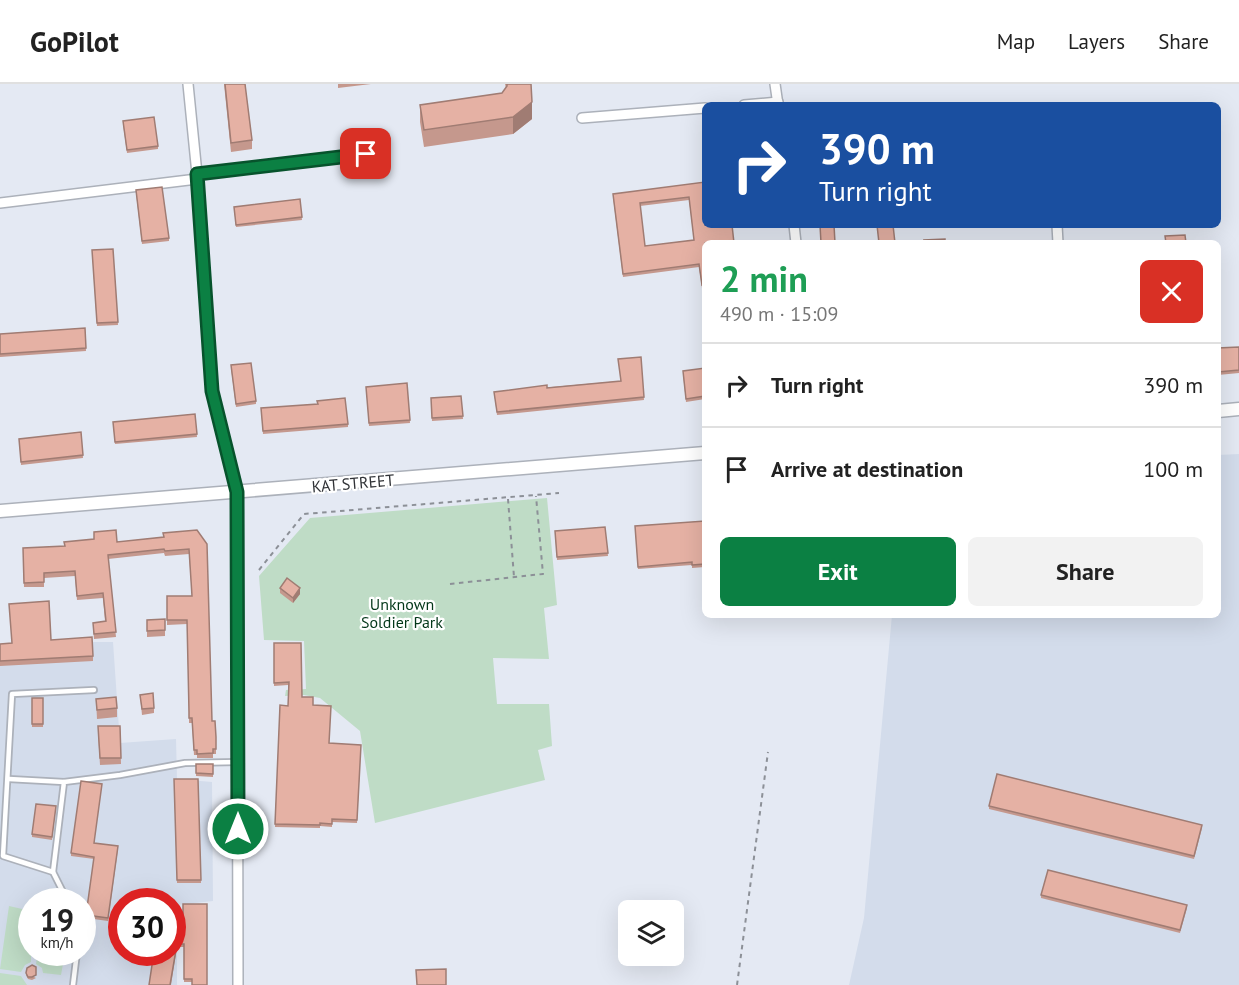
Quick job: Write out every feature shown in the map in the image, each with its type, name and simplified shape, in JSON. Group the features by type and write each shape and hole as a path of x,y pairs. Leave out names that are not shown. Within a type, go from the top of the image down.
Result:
{"street":[{"path":"188,84 212,391 237,492 238,985"},
{"path":"775,84 778,102"},
{"path":"582,118 702,108"},
{"path":"0,203 366,154"},
{"path":"1221,411 1239,409"},
{"name":"KAT STREET","path":"0,511 702,453"}],"lane":[{"path":"54,872 3,856 12,694 94,690"},
{"path":"9,779 64,782 185,763 238,762"},
{"path":"61,888 54,872 64,782"},
{"path":"73,985 75,966"}],"path":[{"path":"259,570 304,514 559,493"},
{"path":"450,584 543,574 536,495"},
{"path":"508,498 514,577"},
{"path":"737,985 768,752"}],"shaded area":[{"path":"1239,454 1239,985 849,985 864,918 892,618 1221,618 1221,455"},
{"path":"113,642 120,743 176,739 177,779 212,782 213,901 186,904 186,888 108,888 108,966 177,966 177,985 0,985 0,649"}],"green space":[{"name":"Unknown Soldier Park","path":"547,498 557,605 544,608 549,659 493,658 497,704 549,704 552,746 538,750 545,780 375,823 360,731 320,698 304,695 285,696 286,690 306,689 304,641 264,640 259,576 310,518"},
{"path":"9,906 18,908 18,966 24,966 21,972 0,969"},
{"path":"39,966 63,966 61,975 43,973"},
{"path":"0,973 21,976 27,985 0,985"}],"building":[{"path":"225,84 245,84 252,140 231,143"},
{"path":"507,84 531,84 532,102 513,117 424,130 420,105 502,93"},
{"path":"154,117 158,146 127,150 123,121"},
{"path":"702,182 702,228 732,228 734,240 702,240 702,285 699,264 623,274 613,194","holes":["689,197 694,240 645,246 640,203"]},
{"path":"162,187 169,238 142,241 136,190"},
{"path":"300,199 302,217 236,225 234,207"},
{"path":"820,228 834,228 835,240 821,240"},
{"path":"877,228 893,228 895,240 879,240"},
{"path":"1185,235 1186,240 1166,240 1165,236"},
{"path":"113,249 118,322 97,323 92,250"},
{"path":"85,328 86,348 0,354 0,334"},
{"path":"1239,347 1239,370 1221,372 1221,348"},
{"path":"641,357 644,397 497,412 494,392 547,385 547,388 621,381 618,359"},
{"path":"251,363 256,401 236,404 231,365"},
{"path":"702,368 702,396 686,399 683,371"},
{"path":"407,383 410,420 369,423 366,387"},
{"path":"461,396 463,416 432,418 431,398"},
{"path":"345,398 348,424 263,431 261,408 318,404 317,401"},
{"path":"195,414 197,434 115,442 113,422"},
{"path":"81,432 83,455 21,462 19,439"},
{"path":"702,521 702,564 692,565 692,562 638,567 635,526"},
{"path":"605,527 608,553 557,557 555,531"},
{"path":"116,530 117,542 164,537 163,533 197,530 207,544 212,721 215,721 216,737 216,749 213,749 213,753 197,754 197,750 194,750 192,718 189,718 187,620 167,620 167,596 192,596 189,549 165,551 164,549 108,555 116,632 94,634 93,623 106,621 103,593 77,596 75,571 44,573 44,582 24,583 23,548 65,546 64,542 94,539 94,532"},
{"path":"287,578 300,588 293,598 280,588"},
{"path":"49,601 51,640 92,637 93,656 0,661 0,644 12,643 9,604"},
{"path":"165,619 165,630 147,631 147,620"},
{"path":"274,643 301,643 302,697 313,697 313,705 331,706 329,743 361,745 357,820 332,819 332,824 320,823 320,825 275,824 280,705 288,706 289,682 274,683"},
{"path":"153,693 154,708 142,709 140,695"},
{"path":"116,697 117,708 97,710 96,699"},
{"path":"32,698 43,698 43,724 32,724"},
{"path":"98,726 120,726 121,758 100,758"},
{"path":"196,764 213,764 213,774 196,773"},
{"path":"997,774 1202,825 1194,856 989,806"},
{"path":"174,779 198,779 201,880 177,880"},
{"path":"81,781 102,784 94,843 118,846 112,888 108,888 108,918 96,916 96,888 90,888 94,857 71,853"},
{"path":"36,804 56,806 52,837 32,834"},
{"path":"1048,870 1187,905 1180,930 1041,895"},
{"path":"186,904 207,904 207,985 192,985 192,979 184,979"},
{"path":"152,966 173,966 170,985 149,985"},
{"path":"36,967 36,975 28,977 27,968"},
{"path":"446,969 446,985 417,985 416,970"}],"route":[{"path":"238,829 237,492 212,391 197,174 366,154"}]}
